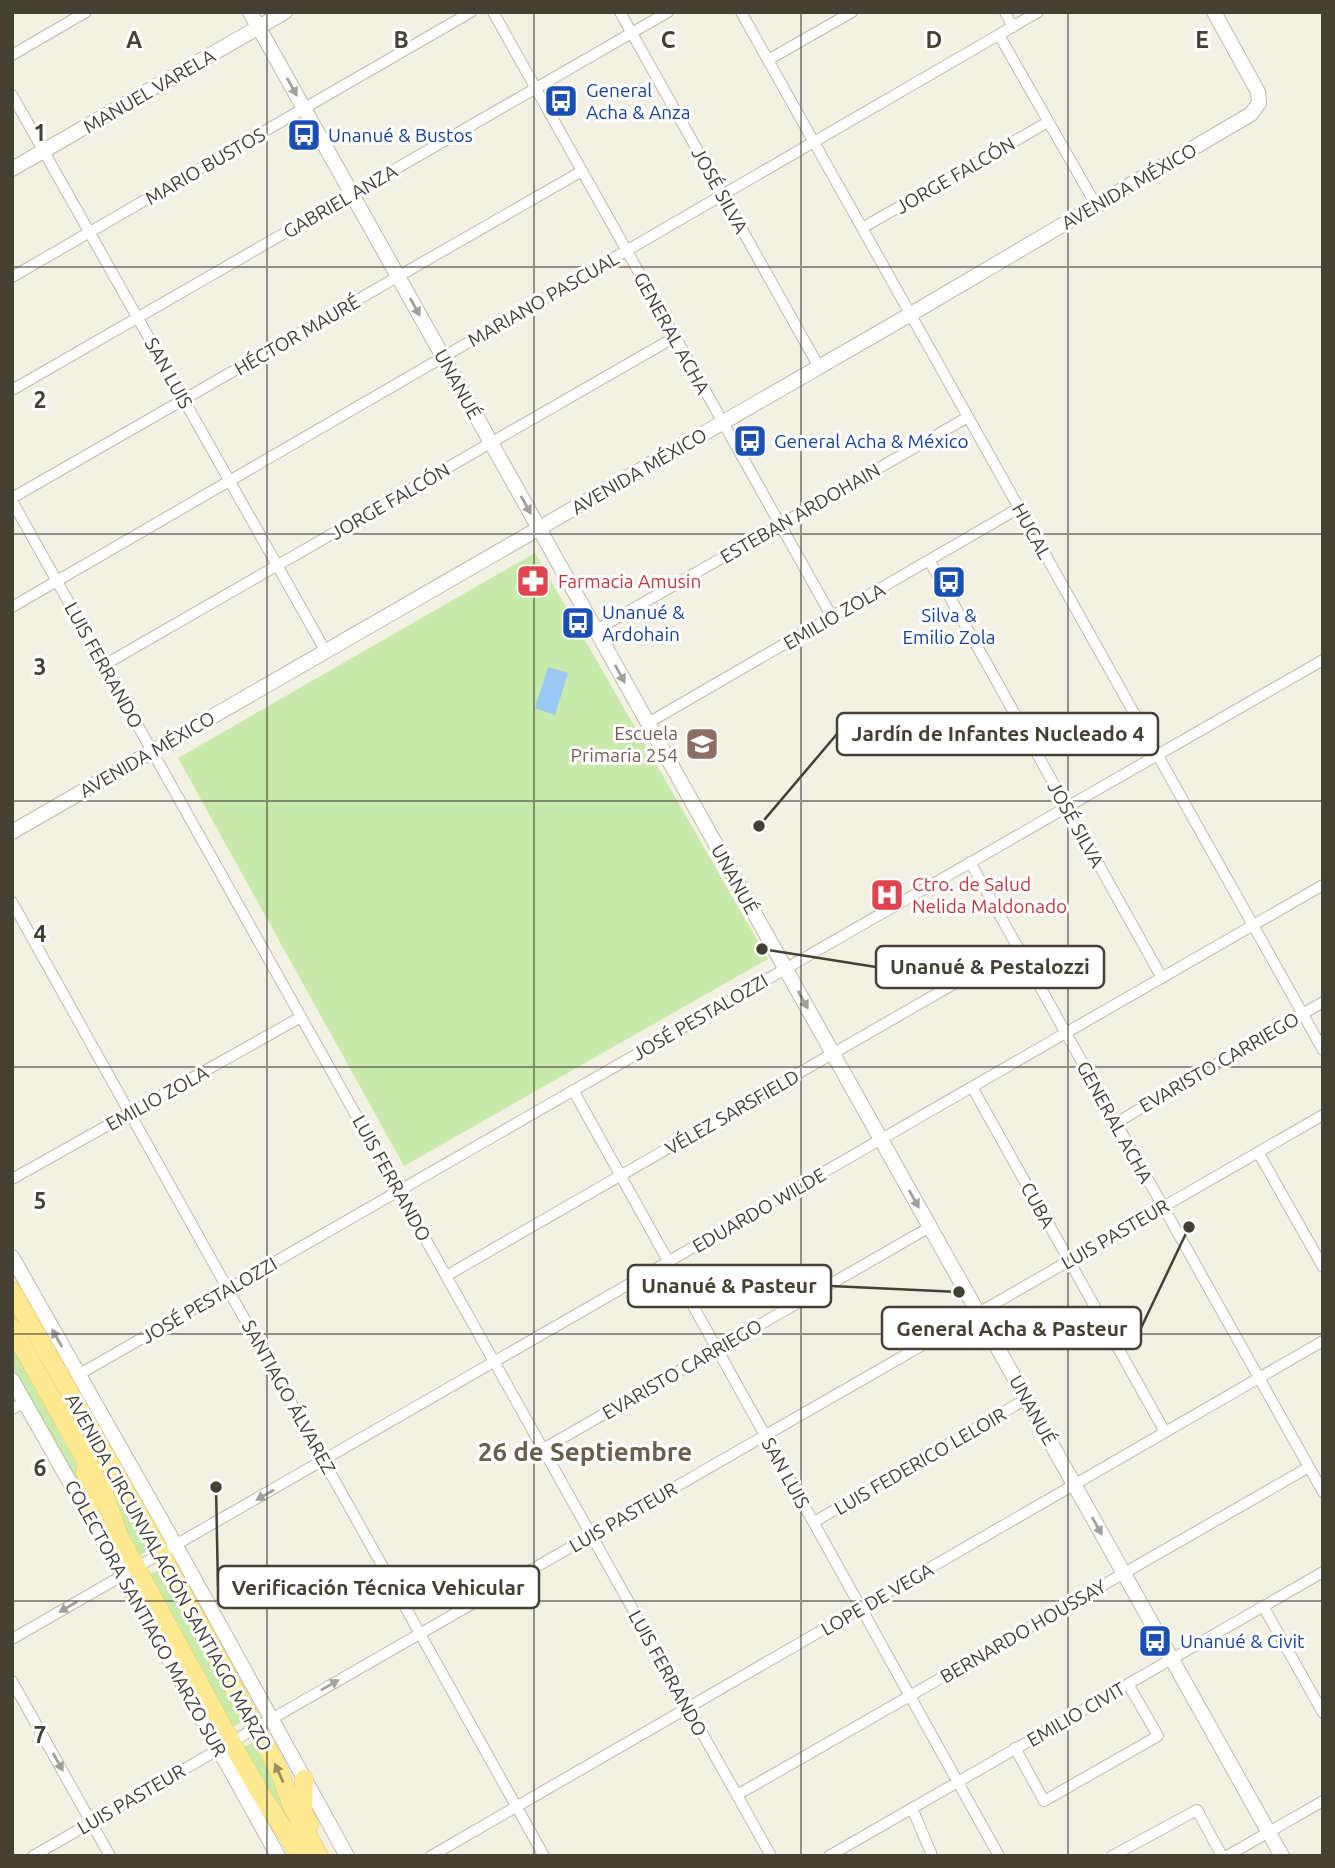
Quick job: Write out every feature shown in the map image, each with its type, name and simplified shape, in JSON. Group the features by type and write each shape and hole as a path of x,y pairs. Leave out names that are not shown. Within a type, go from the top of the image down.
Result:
{"main road":[{"name":"AVENIDA CIRCUNVALACIÓN SANTIAGO MARZO","path":"12,1291 168,1550 263,1724 292,1806 319,1856"},
{"name":"AVENIDA CIRCUNVALACIÓN SANTIAGO MARZO","path":"12,1328 99,1483 130,1572 225,1745 301,1856"},
{"path":"45,1386 62,1431 89,1482 90,1517"},
{"path":"304,1779 304,1817 326,1856"}],"street":[{"path":"12,55 86,12"},
{"name":"UNANUÉ","path":"250,12 1282,1856"},
{"name":"MANUEL VARELA","path":"12,169 285,12"},
{"name":"MARIO BUSTOS","path":"12,277 471,12"},
{"name":"GENERAL ACHA","path":"493,12 832,617"},
{"name":"JOSÉ SILVA","path":"620,12 819,367"},
{"name":"GABRIEL ANZA","path":"12,390 668,12"},
{"name":"HUCAL","path":"741,12 1323,1051"},
{"path":"768,60 852,12"},
{"path":"1005,12 1013,27"},
{"name":"MARIANO PASCUAL","path":"12,607 1038,12"},
{"name":"AVENIDA MÉXICO","path":"12,832 911,314 1251,114 1259,103 1257,89 1214,12"},
{"path":"999,35 1096,205"},
{"name":"SAN LUIS","path":"12,95 326,652"},
{"name":"JORGE FALCÓN","path":"862,228 1048,122"},
{"name":"HÉCTOR MAURÉ","path":"12,499 582,171"},
{"name":"JORGE FALCÓN","path":"104,665 675,337"},
{"name":"ESTEBAN ARDOHAIN","path":"596,630 968,417"},
{"name":"LUIS FERRANDO","path":"12,499 771,1856"},
{"name":"EMILIO ZOLA","path":"648,723 1019,508"},
{"name":"JOSÉ SILVA","path":"929,560 1161,978"},
{"name":"JOSÉ PESTALOZZI","path":"78,1375 1323,660"},
{"name":"GENERAL ACHA","path":"970,862 1323,1492"},
{"name":"EDUARDO WILDE","path":"12,1639 1323,885"},
{"name":"SANTIAGO ÁLVAREZ","path":"12,902 544,1856"},
{"name":"VÉLEZ SARSFIELD","path":"446,1276 1018,947"},
{"name":"EVARISTO CARRIEGO","path":"1116,1123 1323,1002"},
{"name":"EMILIO ZOLA","path":"12,1179 301,1017"},
{"name":"CUBA","path":"972,1087 1165,1432"},
{"name":"SAN LUIS","path":"573,1090 999,1856"},
{"name":"LUIS PASTEUR","path":"33,1856 1323,1115"},
{"path":"1258,1152 1323,1266"},
{"name":"EVARISTO CARRIEGO","path":"543,1449 930,1227"},
{"path":"12,1257 78,1375 168,1550"},
{"name":"LOPE DE VEGA","path":"431,1856 1323,1341"},
{"name":"COLECTORA SANTIAGO MARZO SUR","path":"12,1380 18,1406 90,1517 130,1572"},
{"name":"LUIS FEDERICO LELOIR","path":"814,1522 1026,1399"},
{"name":"BERNARDO HOUSSAY","path":"737,1795 1309,1467"},
{"name":"EMILIO CIVIT","path":"836,1854 1323,1572"},
{"path":"1263,1606 1323,1713"},
{"path":"12,1681 110,1856"},
{"path":"1015,1748 1044,1801 1090,1775 1157,1736 1128,1684"},
{"path":"263,1724 304,1779 347,1856"},
{"name":"COLECTORA SANTIAGO MARZO SUR","path":"225,1745 278,1856"},
{"path":"1112,1856 1197,1810 1224,1856 1323,1801"},
{"path":"912,1808 929,1845 930,1856"}],"green space":[{"path":"535,553 768,959 404,1166 178,758"},
{"path":"12,1302 149,1550 140,1555 135,1554 103,1478 12,1317"},
{"path":"12,1339 40,1388 59,1433 83,1474 84,1499 12,1371"},
{"path":"160,1569 242,1722 233,1727 150,1574"},
{"path":"255,1741 307,1856 258,1778 244,1747"}],"water":[{"path":"548,667 568,673 555,715 535,708"}],"place":[{"name":"General Acha & Anza","path":"561,101"},
{"name":"Unanué & Bustos","path":"304,135"},
{"name":"General Acha & México","path":"750,441"},
{"name":"Farmacia Amusin","path":"533,581"},
{"name":"Silva & Emilio Zola","path":"949,582"},
{"name":"Unanué & Ardohain","path":"578,623"},
{"name":"Escuela Primaria 254","path":"702,744"},
{"name":"Jardín de Infantes Nucleado 4","path":"759,826"},
{"name":"Ctro. de Salud Nelida Maldonado","path":"887,895"},
{"name":"Unanué & Pestalozzi","path":"762,949"},
{"name":"General Acha & Pasteur","path":"1189,1227"},
{"name":"Unanué & Pasteur","path":"959,1292"},
{"name":"Verificación Técnica Vehicular","path":"216,1487"},
{"name":"Unanué & Civit","path":"1155,1641"}],"district":[{"name":"26 de Septiembre","path":"585,1452"}]}
